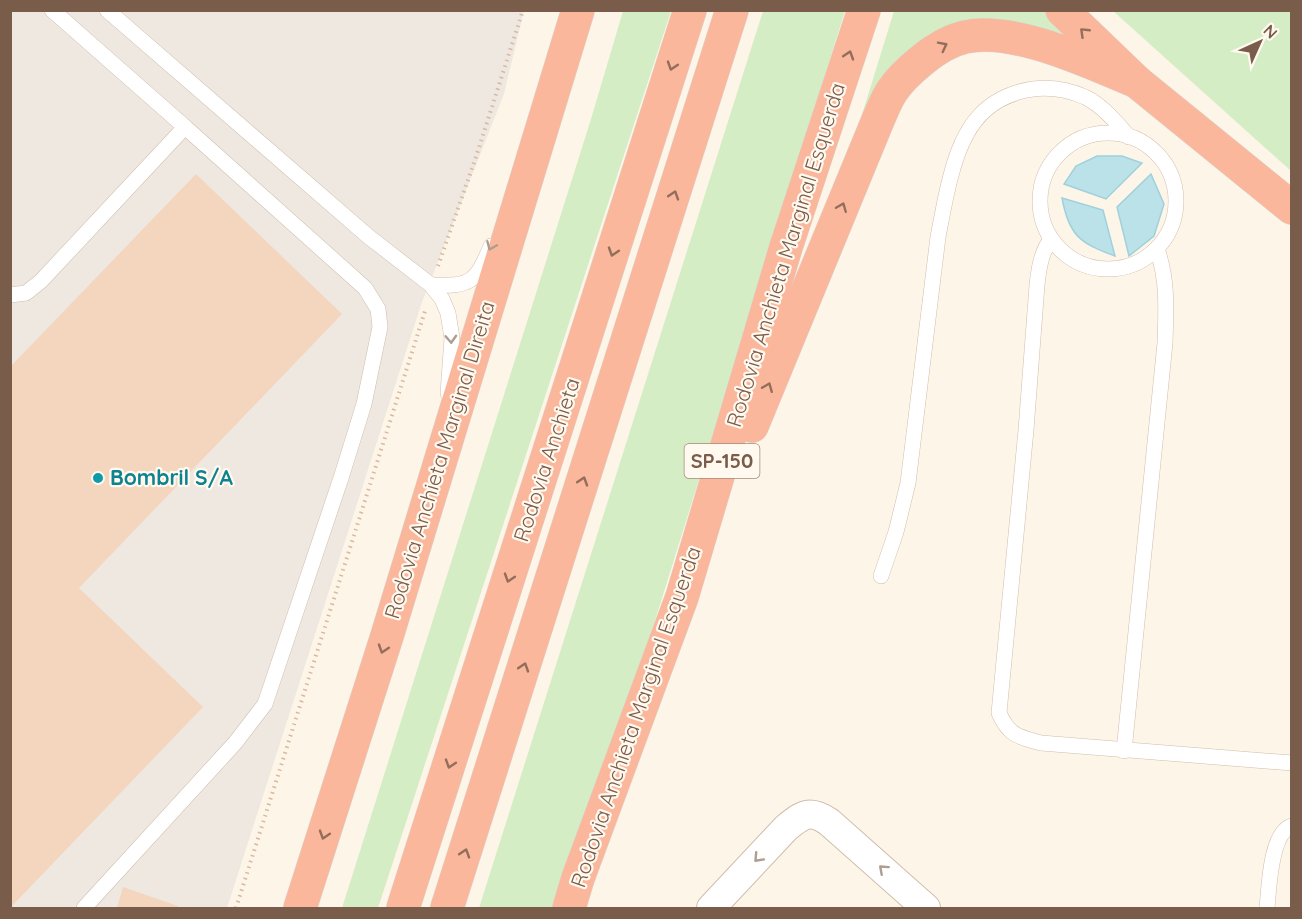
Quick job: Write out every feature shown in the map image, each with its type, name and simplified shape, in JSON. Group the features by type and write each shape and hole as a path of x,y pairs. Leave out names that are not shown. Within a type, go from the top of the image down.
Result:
{"highway":[{"path":"550,97 557,10"},
{"name":"Rodovia Anchieta Marginal Direita","path":"300,909 387,636 578,10"},
{"name":"Rodovia Anchieta","path":"403,909 690,10"},
{"name":"Rodovia Anchieta","path":"447,909 732,10"},
{"name":"Rodovia Anchieta Marginal Esquerda","path":"569,909 578,878 681,597 786,247 864,10"},
{"path":"1062,10 1137,82 1292,208"},
{"path":"681,597 878,120 891,93 901,79 932,52 965,37 980,35 1034,43 1137,82"}],"street":[{"path":"711,909 786,828 800,817 818,814 926,909"}],"lane":[{"path":"52,10 365,288 378,309 380,327 364,404 265,704 235,743 84,909"},
{"path":"107,10 369,237 431,285 442,299 448,313 452,338 442,453"},
{"path":"881,576 896,532 908,483 944,202 966,135 982,112 1007,95 1028,89 1054,88 1086,98 1109,115 1129,137"},
{"path":"10,295 26,293 40,281 185,127"},
{"path":"1114,134 1129,137 1143,143 1165,164 1176,193 1173,223 1167,237 1146,259 1117,269 1087,266 1073,260 1051,239 1044,225 1041,210 1040,195 1043,180 1059,154 1084,137 1114,134"},
{"path":"431,285 459,285 471,281 482,267 533,155"},
{"path":"1051,239 1040,262 1037,285 1026,430 999,713 1004,724 1013,735 1041,743 1292,763"},
{"path":"1124,751 1165,343 1166,285 1164,268 1157,249"},
{"path":"1267,909 1276,844 1286,827 1292,826"}],"path":[{"path":"236,909 426,308 431,285 476,157 522,10"}],"shaded area":[{"path":"10,11 524,11 504,94 421,305 227,908 11,908"}],"green space":[{"path":"623,11 671,11 378,908 342,908 591,119"},
{"path":"763,11 845,11 639,672 556,908 479,908"},
{"path":"894,11 1048,11 1069,35 1024,25 965,25 929,34 902,58 855,137"},
{"path":"1113,11 1291,11 1291,171"}],"water":[{"path":"1097,156 1122,156 1142,163 1106,199 1064,184 1076,166"},
{"path":"1151,174 1164,204 1154,236 1129,256 1117,207"},
{"path":"1062,198 1103,210 1115,256 1093,247 1078,236 1068,221"}],"building":[{"name":"Bombril S/A","path":"196,174 342,314 79,588 203,707 10,908 10,367"},
{"path":"123,887 178,906 177,908 117,908"}],"place":[{"name":"Bombril S/A","path":"98,478"}]}
